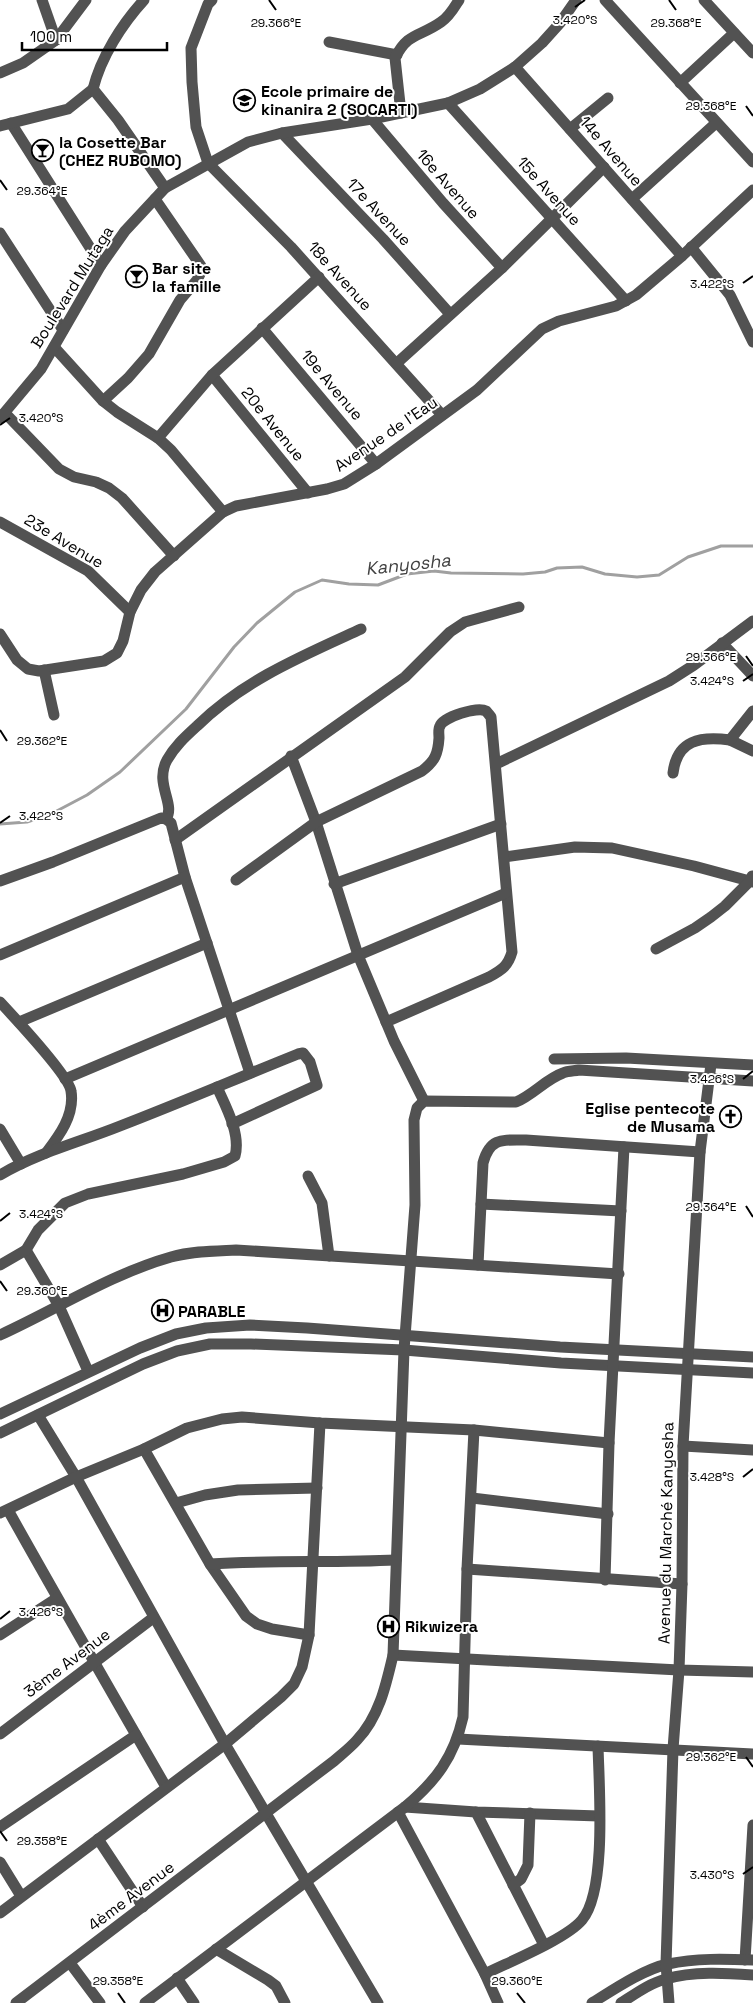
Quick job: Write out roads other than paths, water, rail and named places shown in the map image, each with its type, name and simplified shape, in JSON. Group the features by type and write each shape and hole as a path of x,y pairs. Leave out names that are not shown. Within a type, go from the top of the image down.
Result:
{"street":[{"path":"42,0 56,40"},
{"path":"0,73 23,63 56,40 86,0"},
{"path":"101,266 6,125 68,109 93,89 96,74 115,39 144,0"},
{"path":"401,113 395,58 402,44 414,35 428,30 443,21 459,0"},
{"name":"Boulevard Mutaga","path":"3,416 41,369 101,266 125,231 165,188 248,142 282,133 372,119 448,103 480,89 515,67 542,43 560,24 576,0"},
{"path":"605,0 753,162"},
{"path":"208,163 196,127 191,48 209,1"},
{"path":"709,2 753,53"},
{"path":"680,83 734,33"},
{"path":"329,42 397,54"},
{"name":"14e Avenue","path":"515,67 682,256"},
{"path":"93,89 118,120 165,188"},
{"path":"570,129 608,98"},
{"name":"15e Avenue","path":"448,103 626,301"},
{"name":"16e Avenue","path":"372,119 443,203 502,268"},
{"path":"632,199 716,123"},
{"name":"17e Avenue","path":"282,133 383,239 450,314"},
{"name":"18e Avenue","path":"208,163 319,277 442,416"},
{"path":"397,363 502,268 604,167"},
{"name":"Avenue de l'Eau","path":"0,634 17,660 28,669 44,670 104,661 117,653 123,641 130,612 141,590 155,572 223,512 250,503 308,493 344,484 376,464 442,416 503,367 542,329 559,320 626,301 682,256 753,190"},
{"path":"103,401 128,378 149,354 180,300 200,274 200,266 155,199"},
{"path":"0,233 63,330"},
{"path":"691,247 730,295 753,342"},
{"path":"158,438 212,375 319,277"},
{"name":"19e Avenue","path":"262,328 376,464"},
{"path":"54,347 103,401 158,438 171,450 223,512"},
{"name":"20e Avenue","path":"212,375 308,493"},
{"path":"3,416 59,469 74,477 96,482 109,488 122,498 174,556"},
{"name":"23e Avenue","path":"0,522 88,571 130,612"},
{"path":"175,840 404,677 450,632 465,622 519,607"},
{"path":"496,764 662,685 694,665 753,621"},
{"path":"166,819 170,810 162,781 166,763 176,746 228,698 292,660 361,629"},
{"path":"722,643 753,676"},
{"path":"44,670 54,715"},
{"path":"236,880 316,822 422,771 433,762 438,752 439,726 444,720 451,716 480,710 487,711 491,718 496,764 512,952 510,962 504,970 386,1022"},
{"path":"730,740 753,711"},
{"path":"674,773 675,759 681,750 691,743 704,739 730,740 753,751"},
{"path":"291,756 316,822 334,884 358,954 386,1022 424,1101 516,1102 529,1097 563,1073 579,1070 753,1082"},
{"path":"0,881 161,818 166,819 171,823 185,877 250,1073"},
{"path":"334,884 501,824"},
{"path":"504,857 575,847 612,848 752,879"},
{"path":"0,955 185,877"},
{"path":"656,949 695,928 726,906 752,879"},
{"path":"65,1078 506,893"},
{"path":"19,1022 207,943"},
{"path":"0,1002 65,1078 71,1091 68,1120 46,1153"},
{"path":"0,1176 46,1153 84,1140 298,1054 303,1054 310,1062 317,1085 232,1124"},
{"path":"554,1059 626,1058 753,1065"},
{"name":"Avenue du Marché Kanyosha","path":"669,2003 666,1964 673,1749 679,1670 682,1584 683,1446 700,1152 711,1064"},
{"path":"0,1265 26,1250 38,1230 65,1203 88,1194 199,1169 224,1162 235,1156 238,1147 232,1124 218,1087"},
{"name":"4ème Avenue","path":"16,2003 334,1761 358,1739 374,1716 381,1699 393,1655 400,1426 415,1205 414,1120 417,1108 424,1101"},
{"path":"0,1129 21,1164"},
{"path":"478,1265 483,1163 486,1151 493,1143 505,1140 526,1140 700,1152"},
{"path":"605,1580 612,1365 619,1274 624,1147"},
{"path":"308,1176 322,1203 328,1256"},
{"path":"481,1204 621,1211"},
{"path":"26,1250 60,1306 88,1371"},
{"path":"0,1335 138,1268 173,1256 205,1252 236,1250 619,1274"},
{"path":"0,1414 140,1348 176,1334 206,1328 250,1325 613,1350 753,1357"},
{"path":"0,1433 143,1364 177,1351 210,1344 404,1350 561,1363 753,1373"},
{"path":"38,1415 76,1477 225,1744 378,2003"},
{"path":"166,1787 93,1663 76,1628 4,1512 76,1477 144,1449 187,1428 222,1419 252,1417 320,1423 474,1430 609,1443"},
{"path":"0,1913 225,1744 294,1684 302,1667 308,1635 320,1423"},
{"path":"145,2003 402,1809 425,1790 437,1775 458,1738 463,1717 467,1570 474,1430"},
{"path":"683,1446 753,1450"},
{"path":"144,1449 210,1564 234,1602 246,1616 257,1624 272,1630 308,1635"},
{"path":"176,1503 205,1495 238,1490 317,1488"},
{"path":"472,1498 608,1514"},
{"path":"210,1564 255,1561 396,1560"},
{"path":"467,1570 682,1584"},
{"path":"0,1635 57,1598"},
{"name":"3ème Avenue","path":"0,1734 153,1618"},
{"path":"393,1655 753,1672"},
{"path":"0,1827 136,1735"},
{"path":"458,1738 753,1754"},
{"path":"485,1974 567,1932 582,1920 592,1904 598,1860 598,1746"},
{"path":"402,1809 599,1816"},
{"path":"402,1809 498,2003"},
{"path":"476,1812 544,1944"},
{"path":"513,1885 522,1879 528,1865 530,1814"},
{"path":"592,2003 623,1984 666,1964 704,1959 749,1960 753,1825"},
{"path":"98,1839 143,1907"},
{"path":"0,1862 21,1896"},
{"path":"216,1949 276,1986 285,2003"},
{"path":"70,1963 100,2003"},
{"path":"621,2003 645,1988 666,1979 702,1974 753,1974"},
{"path":"178,1978 194,2003"}],"waterway":[{"name":"Kanyosha","path":"0,824 27,822 51,814 87,795 120,772 186,709 234,647 257,623 295,592 322,580 349,584 378,585 407,574 434,571 523,574 545,572 557,568 582,567 605,574 637,577 659,575 688,557 721,546 753,546"}],"place":[{"name":"Ecole primaire de kinanira 2 (SOCARTI)","path":"245,100"},
{"name":"la Cosette Bar (CHEZ RUBOMO)","path":"43,151"},
{"name":"Bar site la famille","path":"136,277"},
{"name":"Eglise pentecote de Musama","path":"731,1117"},
{"name":"PARABLE","path":"162,1311"},
{"name":"Rikwizera","path":"389,1626"}]}
